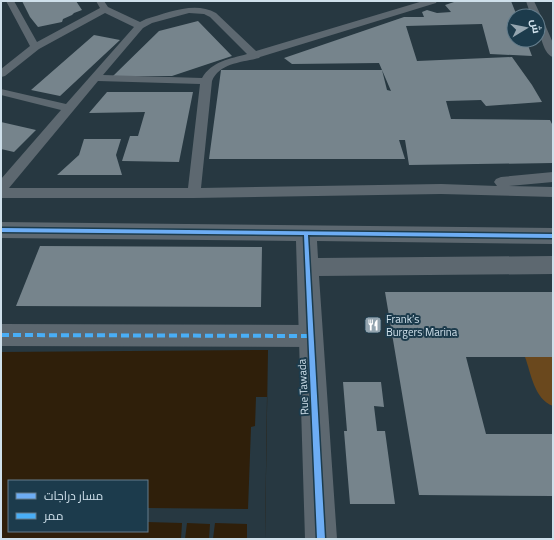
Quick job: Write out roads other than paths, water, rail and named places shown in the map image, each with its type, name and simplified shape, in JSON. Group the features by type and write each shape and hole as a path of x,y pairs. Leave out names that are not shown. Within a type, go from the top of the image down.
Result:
{"street":[{"path":"1,230 553,236"},
{"name":"Rue Tawada","path":"306,233 321,539"},
{"path":"307,266 553,265"},
{"path":"1,335 310,336"}],"lane":[{"path":"10,1 35,47"},
{"path":"194,192 206,81 213,69 221,65 255,56 433,1"},
{"path":"1,74 35,47 102,5 140,26"},
{"path":"1,188 140,26 158,18 176,13 198,9 206,11 213,15 255,56"},
{"path":"546,38 553,54"},
{"path":"95,78 206,81"},
{"path":"1,92 69,108"},
{"path":"441,189 553,177"},
{"path":"1,192 194,192 441,189 553,192"}],"place":[{"name":"Frank’s Burgers Marina","path":"373,325"}]}
